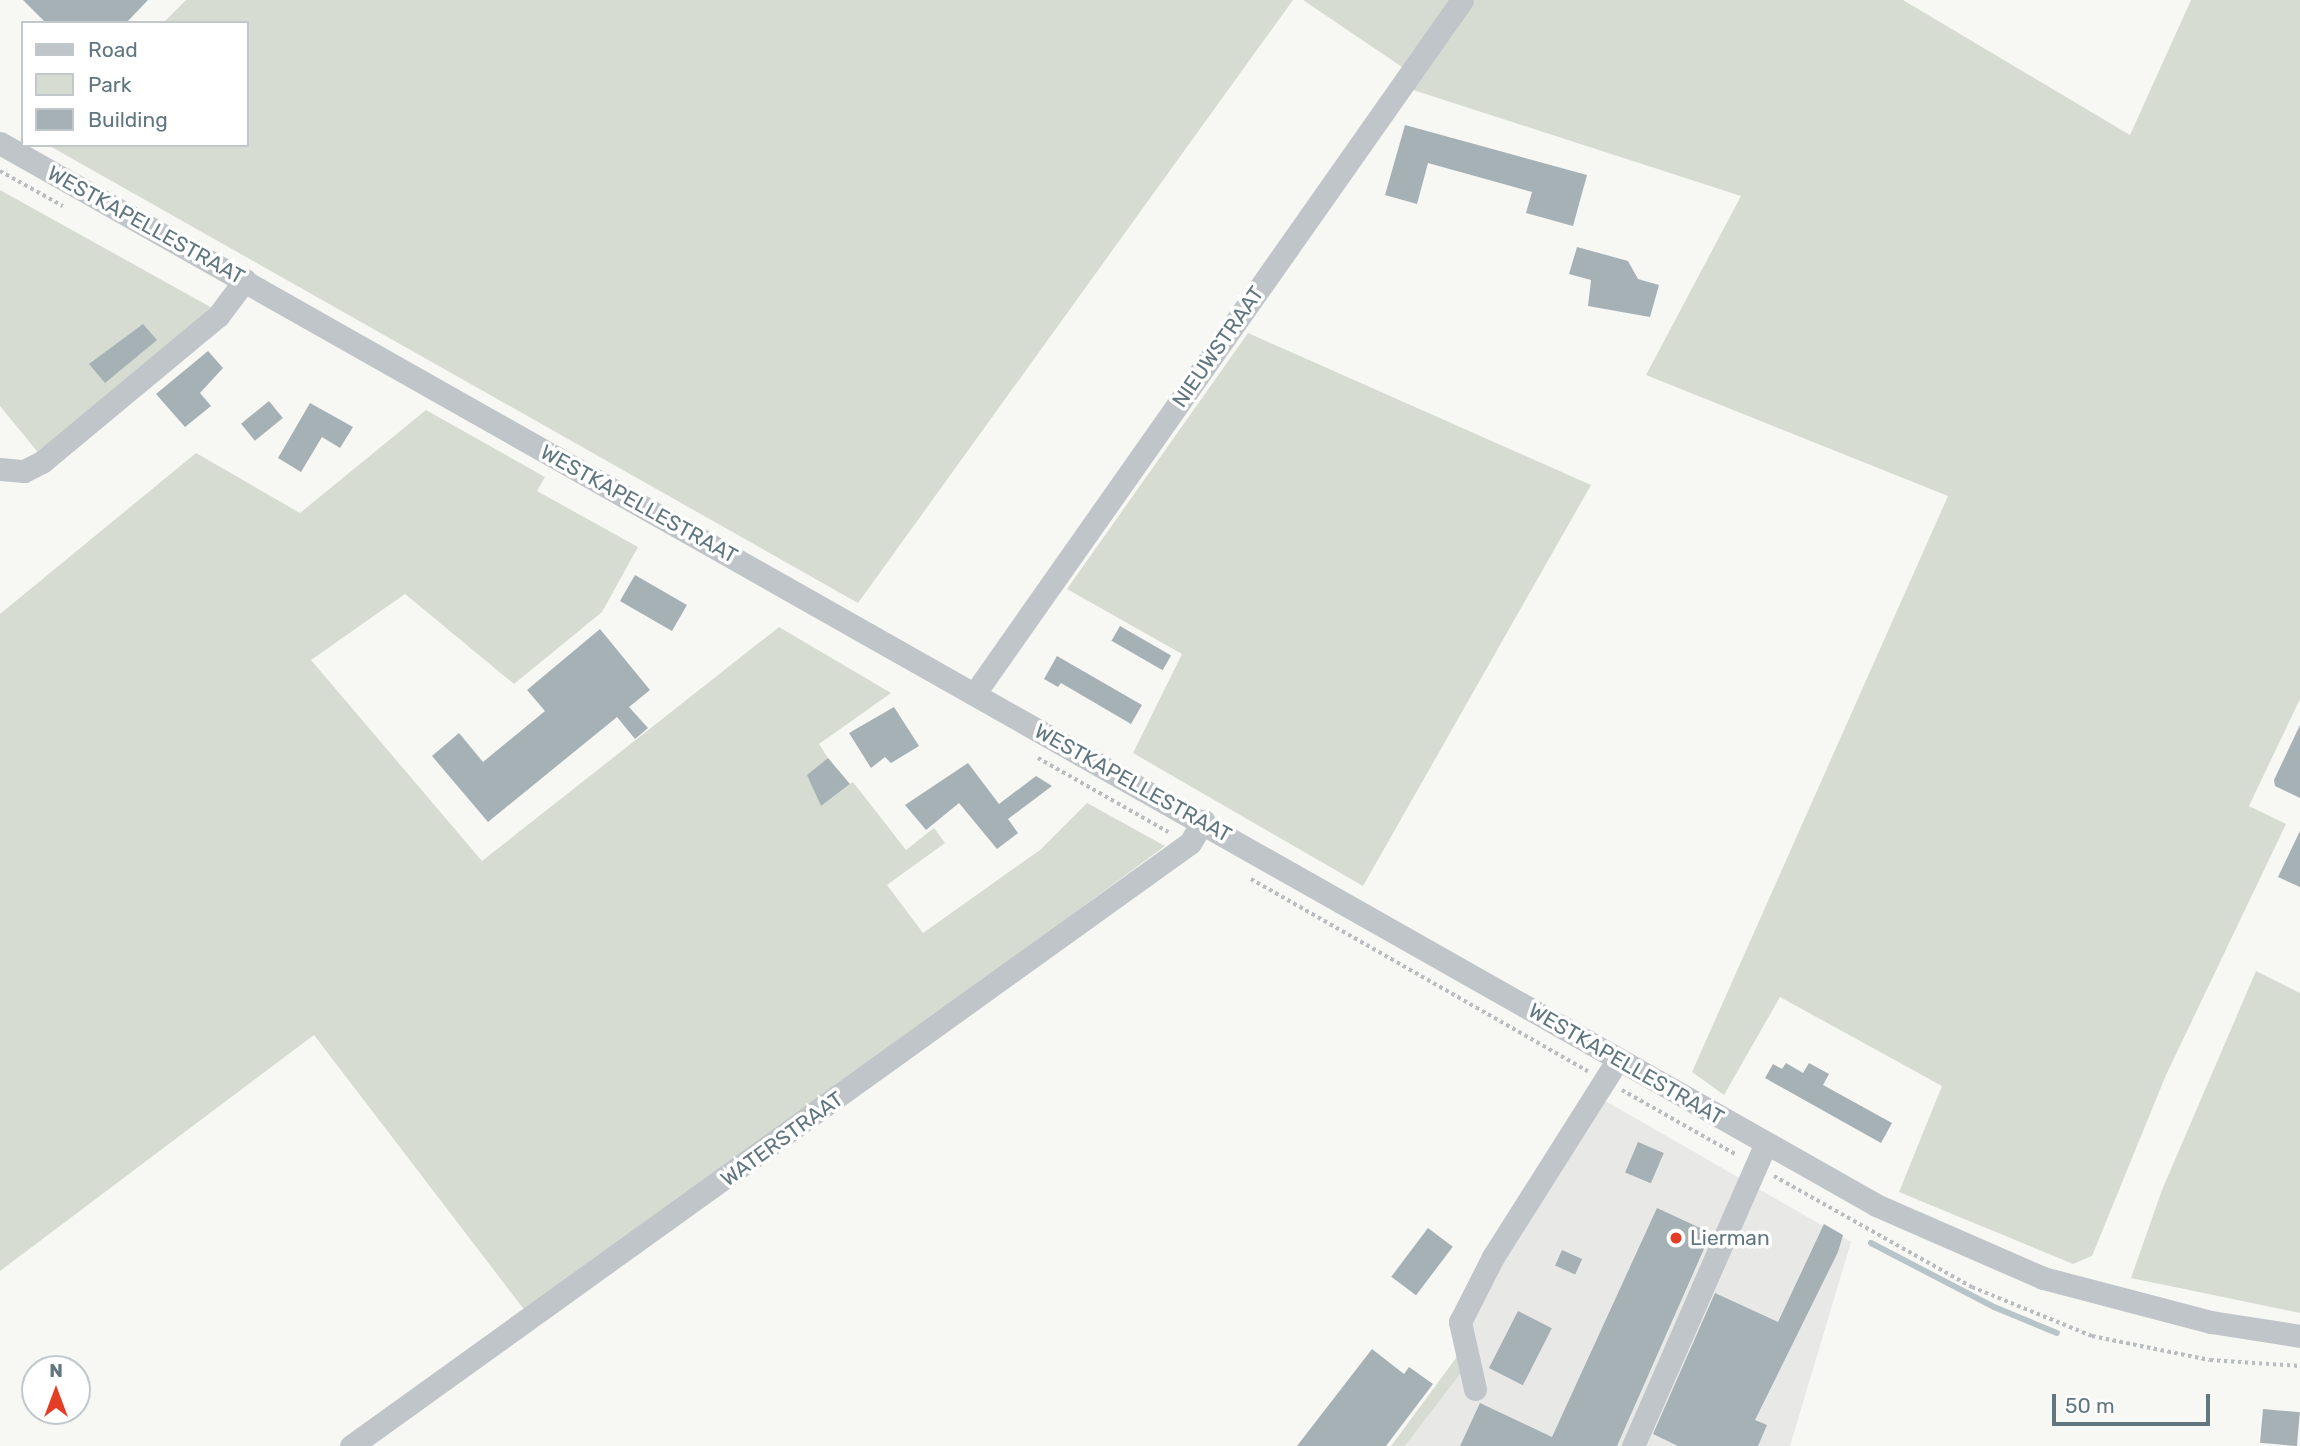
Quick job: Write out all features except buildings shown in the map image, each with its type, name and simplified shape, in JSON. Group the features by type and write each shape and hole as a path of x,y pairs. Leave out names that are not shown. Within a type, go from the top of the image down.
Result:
{"street":[{"name":"NIEUWSTRAAT","path":"975,693 1462,0"},
{"name":"WESTKAPELLESTRAAT","path":"0,144 1203,821 1766,1143 1920,1226 2043,1278 2211,1322 2300,1336"},
{"path":"0,469 24,471 42,462 218,316 245,280"},
{"name":"WATERSTRAAT","path":"351,1446 1190,843 1203,821"},
{"path":"1475,1389 1460,1322 1493,1257 1618,1059"},
{"path":"1633,1446 1766,1143"}],"path":[{"path":"1030,753 1190,843"}],"shaded area":[{"path":"1602,1099 1851,1242 1790,1446 1405,1446 1464,1369 1472,1327 1503,1250"}],"green space":[{"path":"186,0 1293,0 858,603 52,147 248,147 248,21 165,21"},
{"path":"1303,0 1453,0 1405,69"},
{"path":"1468,0 1903,0 2130,135 2191,0 2300,0 2300,699 2249,806 2286,824 2166,1075 2092,1256 2073,1264 1899,1192 1942,1086 1780,997 1724,1095 1692,1072 1948,496 1646,375 1741,196 1407,88"},
{"path":"0,190 214,309 41,456 0,406"},
{"path":"1248,333 1591,485 1363,886 1133,753 1182,654 1067,589"},
{"path":"426,410 545,477 537,491 638,547 602,612 514,684 405,594 311,660 482,861 779,627 891,693 819,744 828,758 808,775 821,806 853,782 906,850 934,828 945,843 887,885 923,933 1040,850 1087,803 1165,846 529,1316 314,1035 0,1271 0,614 196,453 300,513"},
{"path":"2256,971 2300,993 2300,1313 2131,1278 2162,1190"},
{"path":"1459,1354 1464,1369 1405,1446 1391,1446"}],"waterway":[{"path":"1871,1243 1994,1307 2057,1333"}],"place":[{"name":"Lierman","path":"1676,1238"}]}
